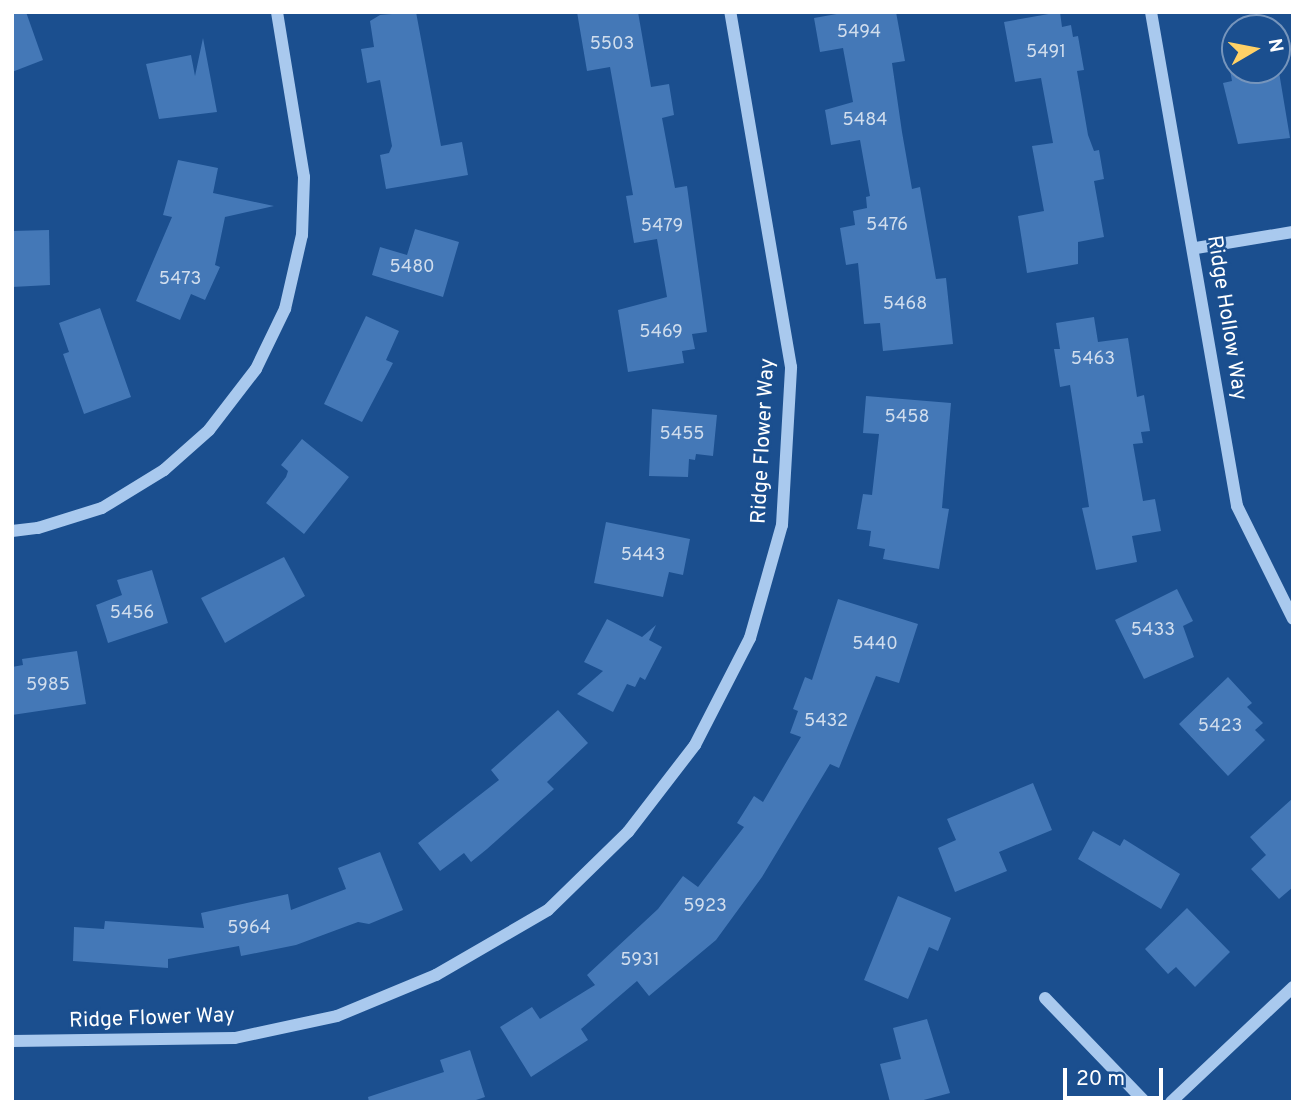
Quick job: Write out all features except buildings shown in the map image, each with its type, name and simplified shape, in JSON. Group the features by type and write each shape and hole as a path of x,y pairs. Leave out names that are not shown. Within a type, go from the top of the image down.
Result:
{"street":[{"path":"12,531 38,528 102,508 164,470 209,430 256,369 285,309 302,235 304,177 277,12"},
{"name":"Ridge Flower Way","path":"12,1041 235,1038 337,1016 436,975 548,910 628,832 695,745 750,638 782,525 791,367 730,12"},
{"name":"Ridge Hollow Way","path":"1151,12 1196,248 1237,506 1293,619"},
{"path":"1196,248 1293,232"},
{"path":"1171,1102 1293,986"},
{"path":"1045,998 1145,1102"}]}
